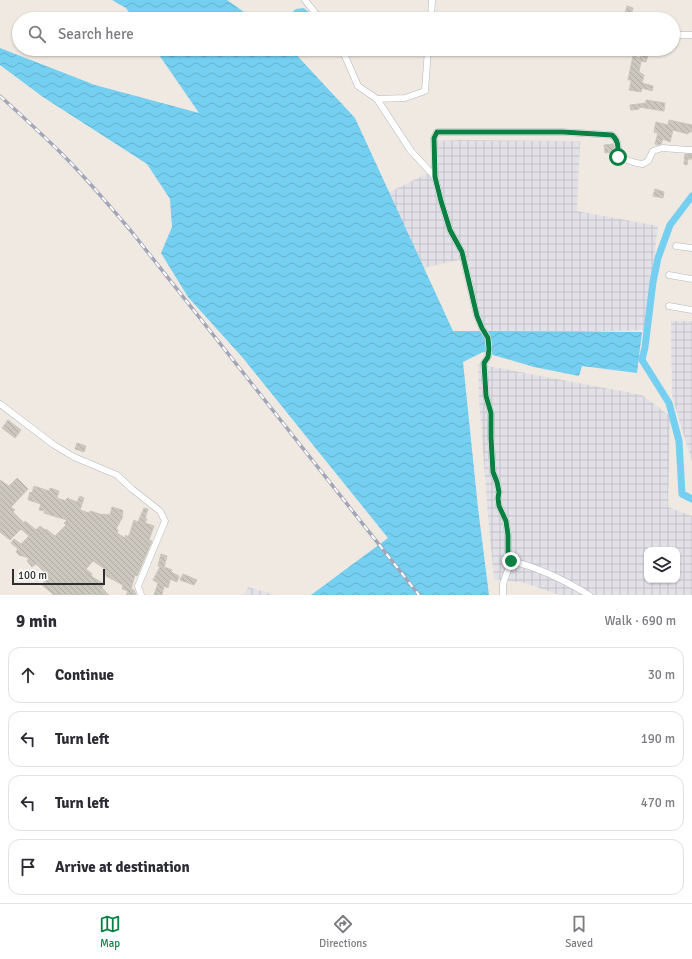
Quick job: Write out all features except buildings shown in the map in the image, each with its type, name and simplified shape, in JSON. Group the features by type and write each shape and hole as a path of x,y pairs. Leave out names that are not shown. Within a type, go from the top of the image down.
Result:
{"street":[{"path":"305,0 314,12"},
{"path":"431,12 432,0"},
{"path":"680,36 692,35"},
{"path":"345,56 358,86 377,99 411,151 435,177"},
{"path":"377,99 405,98 425,91 428,56"},
{"path":"503,595 503,584 511,561 508,552 506,521 499,506 499,492 493,472 491,413 486,396 484,363 488,357 488,338 477,316 462,252 450,230 441,201 435,177 434,138 437,132 563,132 612,135 616,139 618,146 618,157 643,164 648,161 653,151 662,148 692,150"},
{"path":"676,246 692,248"},
{"path":"669,275 692,278"},
{"path":"669,306 692,310"},
{"path":"0,404 54,445 74,457 117,475 160,511 165,521 138,586 141,595"},
{"path":"511,561 524,564 558,578 589,595"}],"shaded area":[{"path":"435,141 580,141 577,211 658,226 645,330 482,335 468,258 423,268 388,193 432,171"},
{"path":"671,321 692,321 692,462 672,396"},
{"path":"478,364 642,395 670,416 668,507 692,516 692,595 559,595 525,583 494,579 488,516"},
{"path":"248,587 272,594 275,595 244,595"}],"water":[{"path":"112,0 227,0 244,12 129,12 126,8"},
{"path":"304,8 309,12 292,12 296,9"},
{"path":"0,48 12,53 12,56 21,56 95,85 199,113 160,56 297,56 355,118 453,331 642,332 637,373 582,366 579,376 534,367 483,352 463,362 478,508 489,595 311,595 388,538 243,358 188,297 161,253 172,227 170,199 147,164 43,97 0,65"}],"waterway":[{"path":"692,196 670,225 658,258 653,282 642,360 669,403 679,441 682,494 692,499"}],"railway":[{"path":"0,96 72,164 131,231 419,595"}],"route":[{"path":"511,561 508,552 506,521 499,506 499,492 493,472 491,413 486,396 484,363 488,357 488,338 477,316 462,252 450,230 441,201 435,177 434,138 437,132 563,132 612,135 616,139 618,146 618,157"}]}
